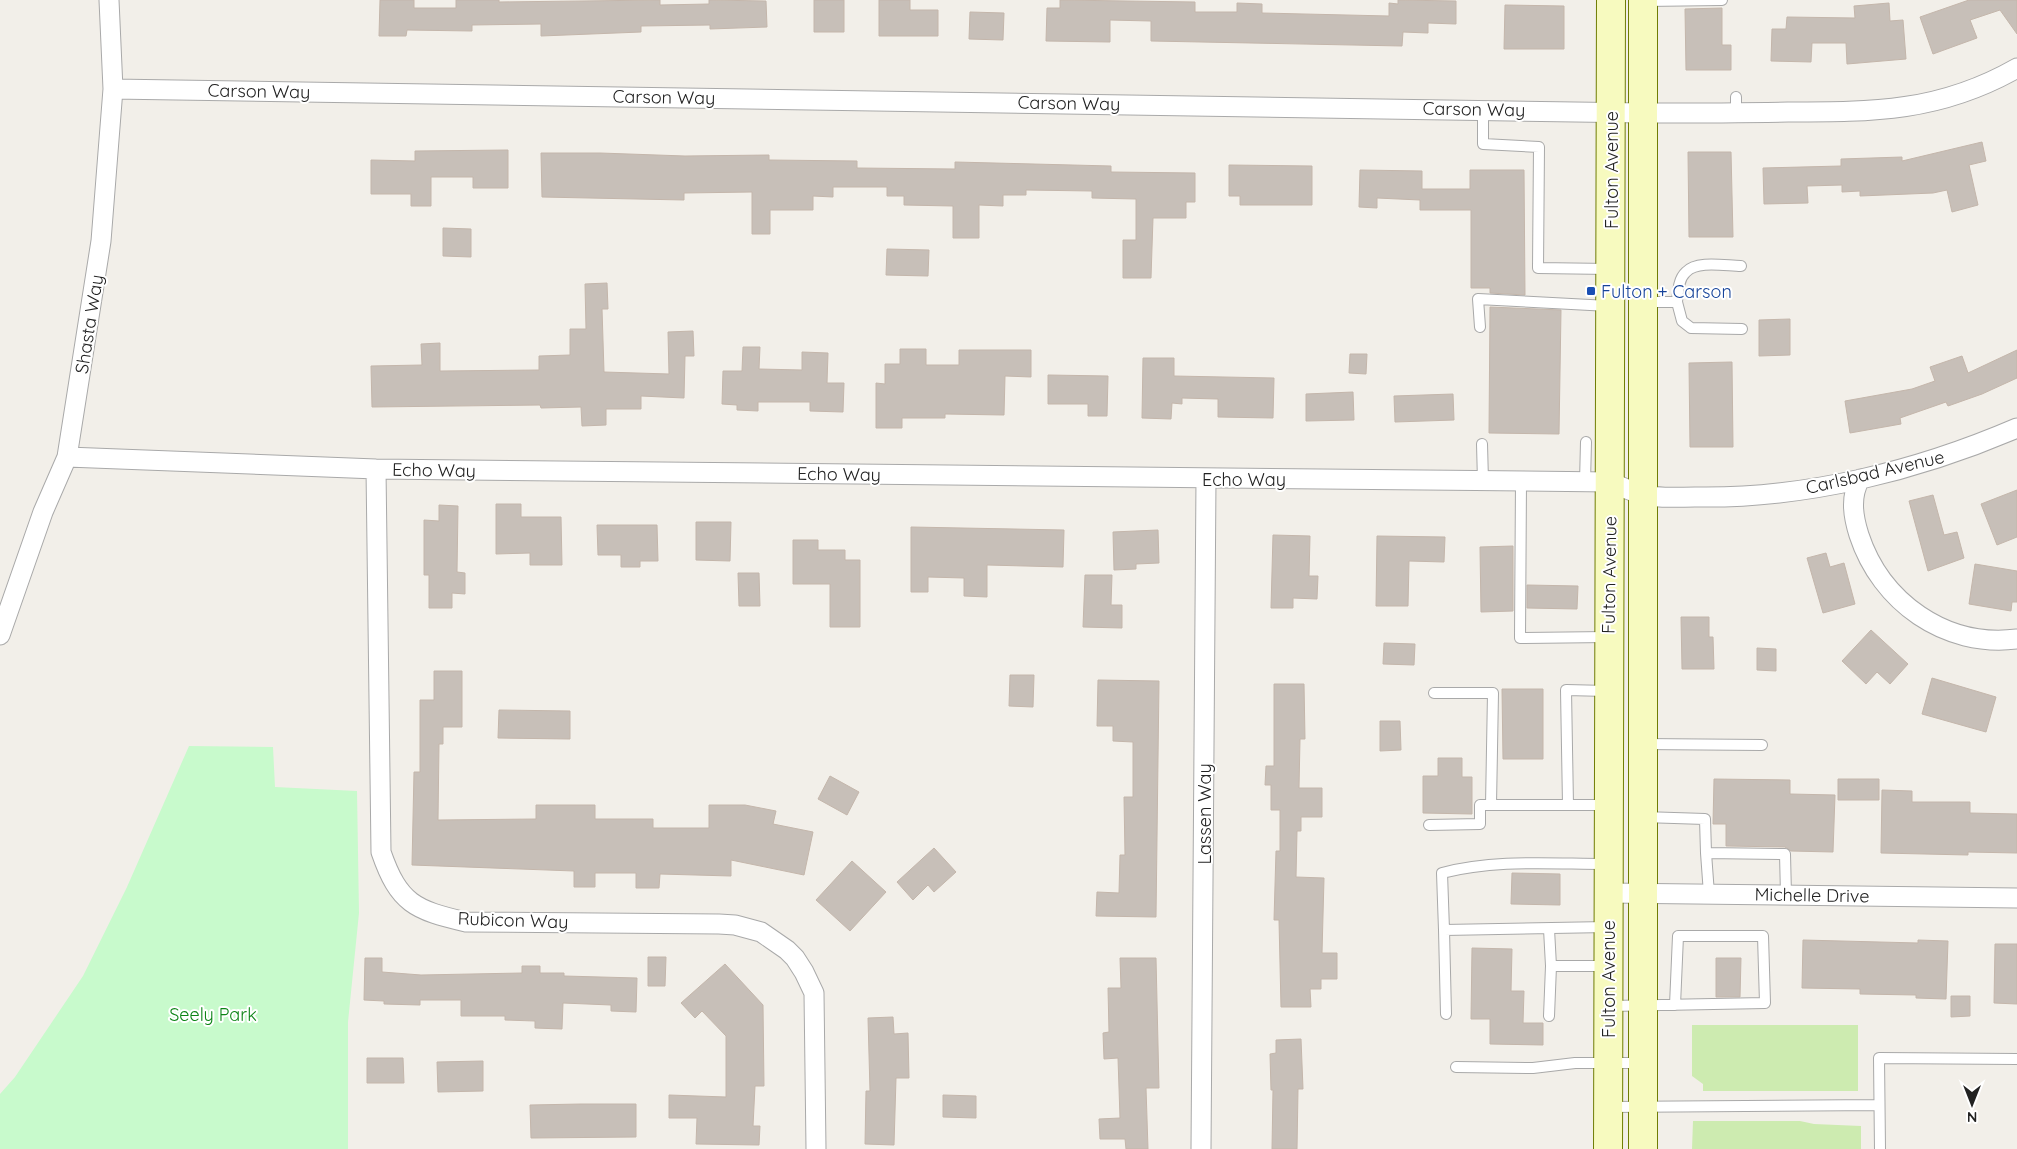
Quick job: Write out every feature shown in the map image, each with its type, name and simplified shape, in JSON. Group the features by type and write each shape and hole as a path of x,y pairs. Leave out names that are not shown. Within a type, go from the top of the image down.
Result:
{"main road":[{"name":"Fulton Avenue","path":"1608,1149 1608,637 1598,482 1610,306 1611,0"},
{"name":"Fulton Avenue","path":"1642,1149 1643,1"}],"street":[{"name":"Shasta Way","path":"0,635 43,512 67,457 101,242 113,89 108,0"},
{"name":"Carson Way","path":"113,89 1611,111 1642,113 1736,105 1894,110 1938,101 1972,90 2017,68"},
{"name":"Carlsbad Avenue","path":"1598,482 1643,495 1721,498 1801,490 1860,479 1941,457 2017,428"},
{"name":"Echo Way","path":"67,457 376,469 1598,482"},
{"name":"Rubicon Way","path":"376,469 380,852 390,879 407,901 435,914 466,922 719,924 735,925 761,932 795,958 814,993 816,1149"},
{"name":"Lassen Way","path":"1201,1149 1206,479"},
{"path":"1860,479 1853,495 1854,510 1866,554 1881,580 1901,603 1920,616 1954,633 1984,640 2017,639"},
{"name":"Michelle Drive","path":"1608,893 2017,898"}],"lane":[{"path":"1643,1 1722,0"},
{"path":"1483,109 1482,144 1539,147 1538,268 1610,270"},
{"path":"1741,266 1698,266 1686,272 1680,283 1677,302 1682,320 1691,328 1742,329"},
{"path":"1480,327 1478,299 1610,306"},
{"path":"1643,302 1677,302"},
{"path":"1586,442 1598,482"},
{"path":"1482,444 1483,481"},
{"path":"1521,482 1520,638 1608,637"},
{"path":"1568,805 1566,690 1608,691"},
{"path":"1434,693 1493,693 1491,805"},
{"path":"1643,744 1762,745"},
{"path":"1429,825 1480,824 1480,805 1608,806"},
{"path":"1643,817 1705,819 1709,894"},
{"path":"1706,853 1785,854 1786,895"},
{"path":"1446,1014 1442,873 1474,866 1496,864 1608,864"},
{"path":"1444,930 1609,927"},
{"path":"1549,929 1551,966 1549,1016"},
{"path":"1607,1006 1765,1004 1763,936 1678,936 1675,1005"},
{"path":"1551,966 1608,966"},
{"path":"1880,1149 1879,1058 2017,1059"},
{"path":"1456,1067 1533,1068 1575,1063 1642,1063"},
{"path":"1608,1107 1879,1105"}],"green space":[{"name":"Seely Park","path":"189,746 273,747 275,787 357,791 359,913 348,1022 348,1149 0,1149 0,1094 15,1077 83,976 127,887"},
{"path":"1692,1025 1858,1025 1858,1091 1703,1091 1703,1084 1692,1076"},
{"path":"1693,1121 1800,1121 1814,1124 1861,1126 1861,1149 1692,1149"}],"building":[{"path":"380,0 414,0 414,8 456,8 456,0 499,0 499,2 660,0 660,5 709,4 709,0 766,1 767,27 710,29 710,25 641,26 641,32 541,36 541,24 472,25 472,31 407,30 406,36 379,36"},
{"path":"814,0 844,0 844,32 814,32"},
{"path":"879,0 910,0 910,10 938,10 938,36 879,36"},
{"path":"1060,0 1195,2 1195,12 1237,12 1237,3 1262,4 1262,13 1389,16 1389,3 1398,4 1398,0 1456,1 1456,24 1428,23 1428,33 1403,32 1402,46 1151,41 1151,21 1110,20 1110,42 1046,41 1047,8 1060,8"},
{"path":"1969,0 2017,0 2017,34 2000,10 1970,20 1977,38 1933,54 1920,17"},
{"path":"1889,3 1890,21 1903,20 1906,59 1847,64 1846,43 1812,43 1811,62 1771,61 1772,29 1786,29 1787,17 1855,18 1854,6"},
{"path":"1505,5 1564,6 1564,49 1504,49"},
{"path":"1722,8 1722,45 1731,45 1731,70 1686,70 1685,9"},
{"path":"970,12 1004,13 1003,40 969,39"},
{"path":"1982,142 1986,161 1969,165 1978,205 1952,212 1947,190 1933,193 1860,196 1860,191 1842,192 1842,185 1807,186 1808,203 1764,204 1763,168 1841,166 1841,159 1902,157 1902,161"},
{"path":"508,150 508,188 473,188 473,177 431,177 431,206 411,206 411,194 371,194 371,160 415,161 415,151"},
{"path":"1688,152 1731,152 1733,237 1689,237"},
{"path":"541,153 685,156 769,155 769,160 857,161 857,168 955,169 955,162 1111,166 1111,172 1195,173 1195,202 1186,202 1186,218 1153,218 1151,278 1123,278 1123,240 1136,240 1136,199 1092,198 1092,191 1026,190 1026,195 1003,195 1003,206 979,205 979,238 953,238 953,206 904,205 904,196 887,196 887,187 833,187 833,197 813,196 813,210 770,210 770,234 752,234 752,192 684,193 684,200 542,197"},
{"path":"1229,165 1312,166 1312,205 1240,205 1240,196 1229,196"},
{"path":"1360,170 1422,171 1422,189 1470,189 1470,170 1524,170 1525,295 1490,293 1490,288 1471,288 1471,210 1420,210 1420,200 1377,198 1377,208 1359,207"},
{"path":"443,228 471,229 471,257 443,256"},
{"path":"887,249 929,250 928,276 886,275"},
{"path":"607,283 608,309 602,309 604,372 669,374 668,332 693,331 694,356 685,356 684,398 641,396 641,409 606,409 606,425 582,426 581,407 541,408 540,405 372,407 371,366 422,365 421,344 440,343 440,371 539,370 539,356 570,355 570,329 586,329 585,284"},
{"path":"1490,307 1561,310 1559,434 1489,433"},
{"path":"1790,319 1790,355 1759,356 1759,320"},
{"path":"743,347 760,347 759,369 802,370 802,352 828,353 827,383 844,383 843,412 810,411 810,402 758,402 758,411 737,410 737,405 722,404 723,371 742,371"},
{"path":"900,349 926,349 926,365 959,365 959,350 1031,350 1031,377 1005,376 1004,415 945,414 945,418 902,418 902,428 876,428 876,383 885,384 885,364 900,364"},
{"path":"2017,350 2017,378 1982,394 1948,406 1946,402 1900,418 1901,424 1850,433 1845,401 1912,389 1935,381 1930,367 1962,356 1968,373"},
{"path":"1350,354 1367,354 1366,374 1349,373"},
{"path":"1143,358 1174,358 1174,376 1274,378 1273,418 1218,417 1218,399 1182,398 1182,404 1172,403 1171,419 1142,418"},
{"path":"1732,362 1733,447 1690,447 1689,363"},
{"path":"1048,375 1108,376 1107,416 1088,416 1088,404 1048,404"},
{"path":"1353,392 1354,420 1306,421 1306,394"},
{"path":"1453,394 1454,420 1395,422 1394,396"},
{"path":"2017,490 2017,537 1997,545 1981,504"},
{"path":"1933,495 1944,535 1957,532 1964,558 1928,571 1909,501"},
{"path":"496,504 521,504 521,517 561,517 562,565 530,565 530,553 496,554"},
{"path":"439,505 458,506 457,572 465,573 465,594 452,593 452,608 429,608 429,575 424,575 424,520 439,521"},
{"path":"696,522 731,522 730,561 696,560"},
{"path":"597,525 657,525 658,561 640,561 640,567 621,567 621,555 598,555"},
{"path":"911,527 1064,530 1063,567 987,565 987,597 964,596 964,578 928,577 928,592 911,592"},
{"path":"1158,530 1159,563 1136,564 1136,569 1114,570 1113,532"},
{"path":"1273,535 1310,536 1309,576 1318,576 1317,599 1293,598 1293,608 1271,608"},
{"path":"1377,536 1445,537 1444,562 1409,561 1408,606 1376,606"},
{"path":"793,540 818,540 818,550 845,550 845,560 860,560 860,627 830,627 830,584 793,584"},
{"path":"1513,546 1513,611 1481,612 1480,547"},
{"path":"1826,553 1830,567 1844,563 1855,604 1823,613 1807,558"},
{"path":"1975,564 2017,571 2017,602 2012,602 2011,611 1969,604"},
{"path":"738,573 759,573 760,606 739,606"},
{"path":"1085,575 1112,575 1111,605 1122,605 1122,628 1083,627"},
{"path":"1527,585 1578,586 1577,609 1527,608"},
{"path":"1681,617 1709,617 1709,637 1713,637 1714,669 1682,669"},
{"path":"1871,630 1908,664 1890,684 1877,672 1866,684 1842,661"},
{"path":"1384,643 1415,644 1414,665 1383,664"},
{"path":"1757,648 1776,649 1776,671 1757,670"},
{"path":"434,671 462,671 462,727 443,727 443,744 439,744 438,820 536,819 536,805 595,805 595,819 653,819 653,828 709,828 709,805 745,805 776,811 773,824 813,832 804,875 731,860 731,876 660,874 659,888 636,888 636,873 595,873 595,887 574,887 574,871 412,865 414,772 420,772 420,700 434,700"},
{"path":"1010,675 1034,675 1033,707 1009,706"},
{"path":"1932,678 1996,697 1986,732 1922,714"},
{"path":"1098,680 1159,681 1156,917 1096,916 1097,892 1119,893 1120,855 1125,855 1124,797 1133,797 1133,742 1113,741 1113,726 1097,726"},
{"path":"1274,684 1304,684 1305,739 1300,739 1299,788 1322,788 1322,817 1301,817 1301,831 1297,831 1296,877 1324,878 1322,953 1337,953 1337,979 1321,979 1321,989 1310,989 1311,1007 1281,1007 1279,920 1274,920 1276,851 1280,851 1280,810 1271,810 1271,785 1265,785 1266,766 1274,766"},
{"path":"1502,689 1543,689 1543,759 1503,759"},
{"path":"499,710 570,711 570,739 498,738"},
{"path":"1380,721 1400,721 1401,750 1380,751"},
{"path":"1438,758 1462,758 1462,777 1472,777 1472,814 1423,813 1423,776 1438,776"},
{"path":"830,776 859,792 847,815 818,799"},
{"path":"1714,779 1790,780 1790,794 1835,795 1833,852 1791,851 1785,847 1726,846 1726,824 1713,824"},
{"path":"1838,779 1879,779 1879,800 1838,800"},
{"path":"1882,790 1912,791 1912,802 1970,802 1970,813 2017,814 2017,853 1968,852 1968,855 1881,853"},
{"path":"934,848 956,872 934,892 928,885 913,900 897,882"},
{"path":"852,861 886,892 850,931 816,900"},
{"path":"1512,873 1560,874 1560,905 1511,904"},
{"path":"1803,940 1918,943 1918,940 1948,941 1946,999 1916,998 1916,995 1860,994 1860,989 1802,988"},
{"path":"1995,944 2017,944 2017,1004 1994,1003"},
{"path":"1472,948 1512,949 1511,991 1524,991 1523,1023 1543,1023 1543,1045 1490,1044 1490,1019 1471,1019"},
{"path":"648,957 666,957 665,986 648,986"},
{"path":"365,958 382,958 382,972 421,975 522,973 522,966 540,966 540,973 564,973 564,976 637,978 636,1012 611,1011 611,1005 563,1003 562,1029 535,1028 535,1021 505,1020 505,1016 461,1016 461,1000 420,1000 420,1005 384,1004 384,1001 364,1000"},
{"path":"1120,958 1156,958 1159,1088 1146,1088 1148,1149 1126,1149 1125,1139 1100,1139 1099,1119 1120,1118 1118,1058 1104,1059 1103,1033 1109,1032 1108,988 1121,988"},
{"path":"1716,958 1741,958 1740,997 1716,997"},
{"path":"725,964 763,1005 764,1086 755,1086 753,1126 760,1126 759,1145 696,1144 697,1118 669,1118 669,1095 726,1097 726,1036 702,1011 695,1018 681,1003"},
{"path":"1951,996 1970,996 1970,1016 1951,1017"},
{"path":"893,1017 894,1034 908,1033 909,1078 896,1078 894,1145 865,1144 866,1091 870,1091 868,1018"},
{"path":"1301,1039 1303,1089 1298,1089 1297,1149 1272,1149 1273,1090 1271,1090 1270,1054 1276,1053 1276,1040"},
{"path":"367,1058 403,1058 404,1083 367,1083"},
{"path":"483,1061 483,1091 438,1092 437,1062"},
{"path":"943,1095 976,1096 976,1118 943,1117"},
{"path":"636,1104 636,1137 531,1138 530,1105"}],"place":[{"name":"Fulton + Carson","path":"1591,291"}]}
